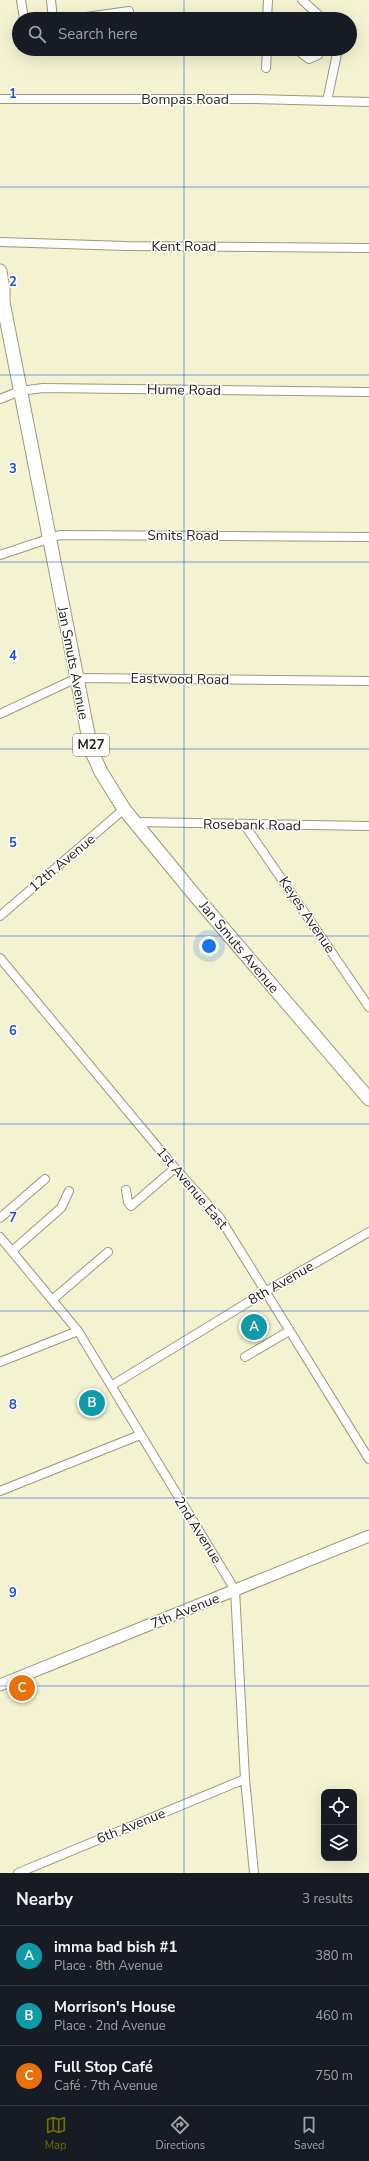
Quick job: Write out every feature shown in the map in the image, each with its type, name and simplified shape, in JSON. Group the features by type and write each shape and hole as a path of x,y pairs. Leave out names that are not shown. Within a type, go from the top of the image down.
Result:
{"main road":[{"name":"Jan Smuts Avenue","path":"0,271 3,289 1,300 92,752 109,787 124,810 369,1099"},
{"name":"7th Avenue","path":"0,1685 369,1536"}],"street":[{"path":"22,0 23,12"},
{"path":"51,0 52,12"},
{"path":"267,12 268,0"},
{"path":"302,0 315,12"},
{"path":"122,12 129,11"},
{"path":"266,68 267,56"},
{"path":"305,56 309,59 316,56"},
{"path":"326,101 336,56"},
{"name":"Bompas Road","path":"0,99 369,102"},
{"name":"Kent Road","path":"0,242 118,246 369,248"},
{"name":"Hume Road","path":"0,399 20,391 43,388 369,392"},
{"name":"Smits Road","path":"0,555 48,538 70,534 369,537"},
{"name":"Eastwood Road","path":"0,714 77,678 369,681"},
{"name":"12th Avenue","path":"0,916 124,810"},
{"name":"Rosebank Road","path":"135,822 369,826"},
{"name":"Keyes Avenue","path":"244,824 369,1007"},
{"name":"1st Avenue East","path":"0,958 175,1168 220,1218 369,1459"},
{"path":"126,1190 128,1202 131,1206 175,1168"},
{"path":"0,1218 44,1179"},
{"path":"12,1251 62,1208 69,1191"},
{"name":"8th Avenue","path":"111,1386 265,1292 369,1232"},
{"name":"2nd Avenue","path":"0,1237 78,1331 235,1590 245,1779 254,1873"},
{"path":"52,1300 108,1252"},
{"path":"0,1362 78,1331"},
{"path":"245,1357 289,1331"},
{"path":"0,1491 140,1435"},
{"name":"6th Avenue","path":"18,1873 245,1779"}],"place":[{"name":"imma bad bish #1","path":"254,1327"},
{"name":"Morrison's House","path":"92,1403"},
{"name":"Full Stop Café","path":"22,1688"}]}
